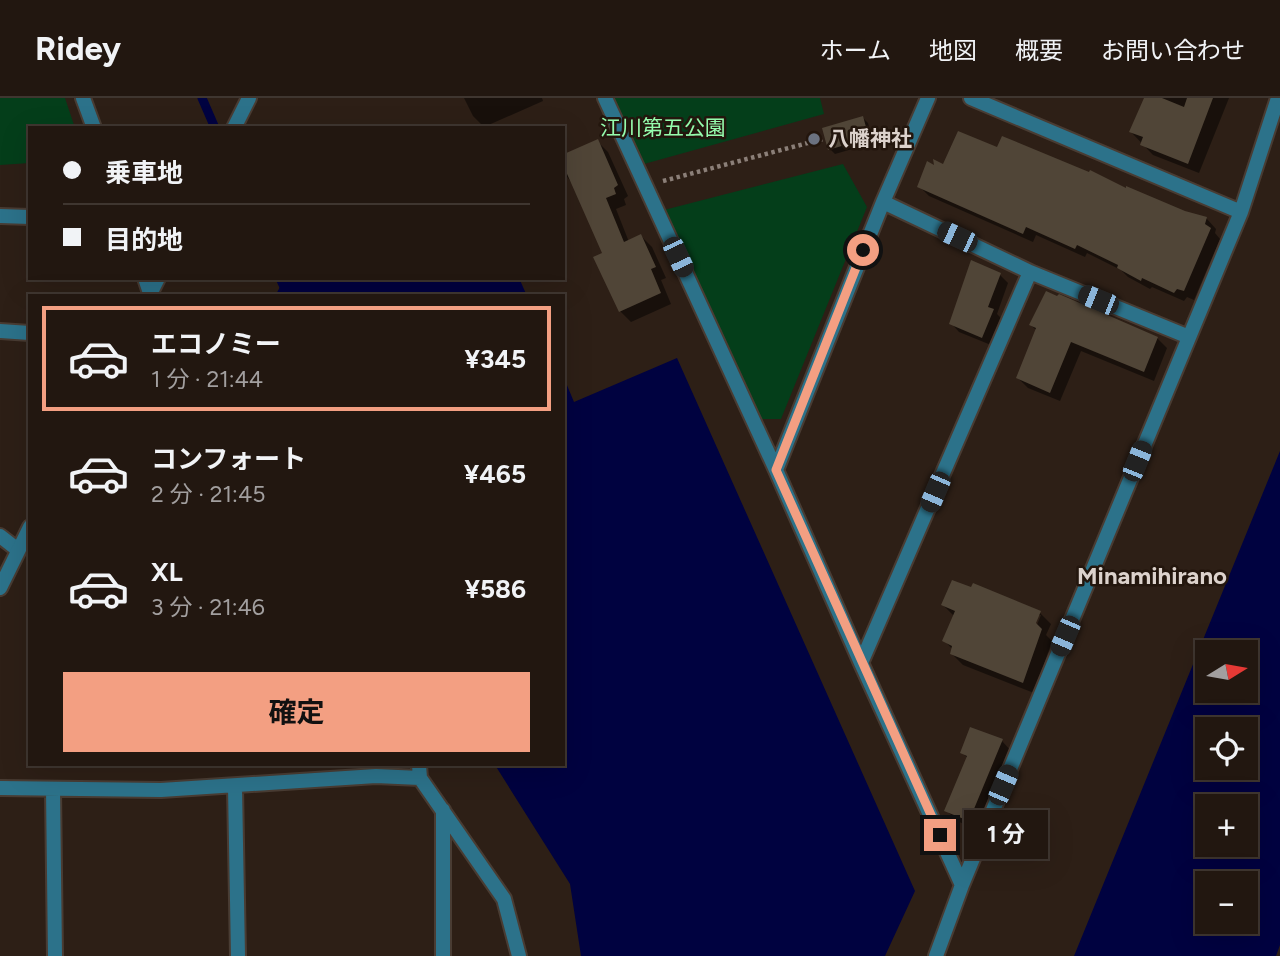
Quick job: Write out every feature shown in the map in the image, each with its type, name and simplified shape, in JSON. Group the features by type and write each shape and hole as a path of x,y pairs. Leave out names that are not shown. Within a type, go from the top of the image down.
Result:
{"street":[{"path":"83,98 93,126"},
{"path":"235,126 249,98"},
{"path":"605,98 962,885"},
{"path":"776,470 883,202 928,98"},
{"path":"971,98 1241,212"},
{"path":"936,956 962,885 1241,212 1278,98"},
{"path":"883,202 1030,272 1189,337"},
{"path":"0,216 28,217"},
{"path":"861,663 1030,272"},
{"path":"0,331 28,333"},
{"path":"0,588 28,531"},
{"path":"0,536 18,550"},
{"path":"0,788 161,790 235,787 420,771 443,810 504,899 519,956"},
{"path":"235,787 238,956"},
{"path":"54,789 55,956"},
{"path":"443,810 443,956"}],"path":[{"path":"645,186 823,139"}],"green space":[{"path":"0,98 65,98 74,126 28,126 28,163 0,165"},
{"name":"江川第五公園","path":"614,98 820,98 824,114 644,164"},
{"name":"江川第五公園","path":"843,164 867,207 781,419 760,419 664,210"}],"shaded area":[{"path":"284,280 520,280 526,294 276,294"},
{"path":"677,358 915,891 885,956 581,956 570,884 496,766 565,766 565,380 574,402"},
{"path":"1280,451 1280,945 1276,956 1074,956 1195,659 1195,704 1258,704 1258,640 1203,640"}],"building":[{"path":"1144,98 1162,98 1184,107 1187,98 1213,98 1188,164 1140,145 1143,137 1129,132"},
{"path":"863,116 869,138 828,150 822,128"},
{"path":"958,131 997,147 1002,136 1089,172 1090,170 1126,188 1207,217 1205,224 1211,228 1184,291 1177,289 1174,293 1142,278 1141,281 1117,268 1118,265 1077,245 1075,249 1026,227 1023,234 917,187 927,161 934,165 933,159 943,164"},
{"path":"598,139 618,185 614,188 616,194 606,198 624,242 641,234 656,267 651,269 661,293 619,312 593,257 602,253 565,169 565,154"},
{"path":"971,260 1001,273 988,307 994,309 982,338 949,324"},
{"path":"1046,291 1057,296 1059,294 1158,337 1144,372 1071,342 1050,393 1016,378 1036,328 1029,325"},
{"path":"952,580 971,587 973,583 1041,611 1036,623 1042,629 1023,683 950,654 952,646 942,641 955,611 941,605"},
{"path":"970,727 1003,739 969,821 944,811 967,756 960,753"}],"waterway":[{"path":"202,98 214,126"},
{"path":"281,280 287,294"}],"place":[{"name":"八幡神社","path":"814,139"}],"district":[{"name":"Minamihirano","path":"1152,576"}],"route":[{"path":"863,250 776,470 940,835"}]}
